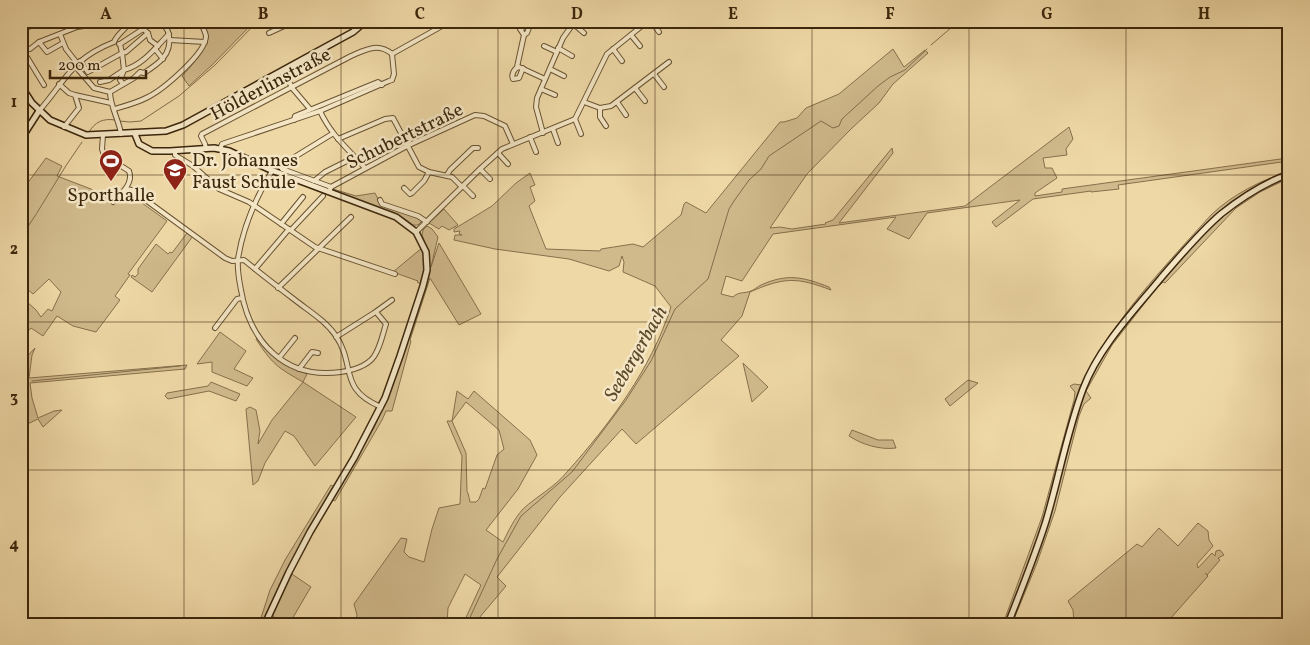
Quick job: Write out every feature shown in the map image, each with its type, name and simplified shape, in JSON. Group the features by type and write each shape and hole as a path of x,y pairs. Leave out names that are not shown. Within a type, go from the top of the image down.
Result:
{"main road":[{"path":"21,86 39,111 50,120 86,135 176,129 353,32 360,26 361,22 374,21"},
{"path":"21,139 39,111"},
{"path":"138,133 142,145 152,151 206,149 229,151 272,171 330,190 396,217 407,223 416,232 426,252 427,270 400,356 380,408 354,458 310,532 278,592 265,624"},
{"path":"1008,624 1043,528 1083,388 1096,363 1143,300 1203,231 1239,200 1262,186 1289,174"}],"street":[{"path":"21,30 43,21"},
{"path":"143,21 143,29"},
{"path":"60,34 69,54 94,88 110,92 140,72 144,73 163,59 168,52 170,40 167,28 157,21"},
{"path":"167,28 174,21"},
{"path":"114,109 145,99 158,92 188,64 204,42 205,33 200,21"},
{"path":"269,33 295,21"},
{"path":"220,149 222,144 320,111 389,82 394,74 392,54 451,21"},
{"path":"523,68 519,78 515,80 512,75 517,67 524,35 520,30 543,21"},
{"path":"416,232 498,153 513,144 575,119 602,63 613,49 631,34 650,21 659,32"},
{"path":"22,48 30,49 40,42 77,27 91,24 132,22"},
{"path":"39,111 77,63 89,54 114,42 116,37 132,22"},
{"path":"543,132 536,108 537,98 557,50 573,22 584,33"},
{"path":"143,29 148,33 150,40 163,59"},
{"path":"120,44 143,29"},
{"path":"77,63 88,72 122,53 148,33"},
{"path":"100,82 109,80 124,70 137,66 169,34"},
{"path":"631,34 640,46"},
{"path":"170,40 204,42"},
{"path":"40,42 46,52 63,42"},
{"path":"114,42 120,44"},
{"path":"120,44 124,70 120,80 123,84"},
{"path":"544,46 572,56"},
{"path":"22,48 44,85"},
{"name":"Hölderlinstraße","path":"206,149 202,134 365,49 380,48 392,54"},
{"path":"613,49 622,61"},
{"path":"584,102 600,108 607,108 669,62"},
{"path":"137,66 140,72"},
{"path":"517,67 545,79"},
{"path":"550,69 564,76"},
{"path":"282,70 292,87 310,108"},
{"path":"654,74 664,87"},
{"path":"294,120 295,116 310,108 378,82 382,85"},
{"path":"59,84 69,93 111,103"},
{"path":"635,88 645,101"},
{"path":"541,89 555,96"},
{"path":"110,92 111,103 121,134"},
{"path":"64,127 78,110 78,105 74,98 75,95"},
{"path":"617,102 626,115"},
{"path":"600,108 600,117 606,126"},
{"path":"320,111 332,134 365,168"},
{"name":"Schubertstraße","path":"330,190 365,168 407,146 475,115 484,116 505,126 513,144"},
{"path":"338,139 391,118 396,121 416,164 422,170 448,175 455,179 472,196"},
{"path":"575,119 581,134"},
{"path":"553,129 558,143"},
{"path":"330,190 314,181 282,169 280,166 332,134"},
{"path":"103,135 104,155 130,172 126,189 113,202"},
{"path":"530,137 536,152"},
{"path":"448,175 450,170 473,148 478,148"},
{"path":"175,151 175,155 193,166 219,189 253,204 318,248 395,274"},
{"path":"498,153 508,164"},
{"path":"314,181 325,172 355,157"},
{"path":"480,169 490,179"},
{"path":"272,171 253,204 238,260 242,298 253,326 265,344 279,358 311,373 348,371 360,368 376,354 386,324 376,312"},
{"path":"404,188 410,194 412,193 428,177 429,172"},
{"path":"126,189 132,190 225,258 232,261 244,260 324,322 336,337 350,380 358,393 380,408"},
{"path":"255,269 323,196"},
{"path":"281,224 303,197"},
{"path":"380,200 382,204 418,216 426,222"},
{"path":"278,288 351,217"},
{"path":"214,328 237,300 242,298"},
{"path":"336,337 392,300"},
{"path":"279,358 295,338"},
{"path":"299,369 312,352 318,353"}],"shaded area":[{"path":"203,21 255,21 189,86 182,76 198,58 207,41 208,37"},
{"path":"893,49 904,67 925,50 928,53 893,84 879,103 807,174 770,228 792,229 826,224 833,220 892,148 893,153 839,223 965,206 1069,127 1073,139 1066,149 1067,155 1043,158 1045,168 1052,168 1057,178 1035,193 1035,196 1062,192 1062,189 1288,158 1289,161 1118,185 1119,189 1033,199 996,227 992,222 1020,200 927,213 909,239 887,229 896,217 773,234 742,281 726,276 721,294 733,297 737,294 752,291 771,281 788,278 811,281 829,287 831,290 791,280 782,281 750,292 742,316 721,340 739,356 636,444 622,429 560,497 497,577 506,586 474,624 463,624 481,585 465,574 448,608 447,624 355,624 357,615 354,604 401,538 407,539 404,552 409,557 424,562 439,508 460,504 462,456 447,421 452,421 457,391 468,399 474,391 530,440 537,455 518,489 486,530 503,542 523,509 562,477 614,415 641,374 663,330 671,307 655,286 623,272 624,262 622,256 619,266 609,271 569,259 495,249 454,240 455,235 462,235 459,234 460,231 454,232 454,229 492,206 516,183 530,173 535,185 530,187 535,201 529,206 546,249 600,251 601,249 633,244 643,247 681,215 686,202 706,213 780,122 797,118 806,108 839,94","holes":["466,402 499,430 504,449 497,455 485,489 483,488 476,502 470,502 467,492 466,453 452,421"]},
{"path":"46,158 62,166 57,176 91,189 112,202 133,192 131,195 167,221 128,274 130,275 115,296 120,300 96,332 73,326 57,316 43,336 31,328 21,339 21,301 24,303 26,301 41,317 48,309 52,311 61,292 49,279 33,294 21,284 21,192"},
{"path":"1289,171 1251,191 1251,193 1226,211 1204,231 1141,302 1119,329 1100,358 1084,389 1105,351 1119,331 1170,270 1200,238 1232,209 1250,196 1289,176 1289,178 1260,192 1236,208 1165,283 1163,282 1155,290 1112,345 1086,391 1091,398 1084,404 1079,416 1055,511 1037,563 1012,624 1003,624 1042,517 1074,400 1075,392 1070,386 1074,384 1081,385 1094,361 1123,317 1157,275 1219,207 1247,189"},
{"path":"333,189 356,196 375,193 381,205 419,217 422,221 418,225 413,225 402,217 333,192"},
{"path":"444,209 458,225 449,230 442,226 439,229 429,223"},
{"path":"427,226 438,237 431,267 439,243 481,314 459,325 430,278 410,340 392,411 386,411 335,501 330,499 289,572 311,587 291,621 292,624 282,624 270,613 265,624 259,624 270,590 285,560 331,485 336,488 356,459 374,428 383,407 402,357 426,281 428,251 422,235 423,230"},
{"path":"187,233 193,236 152,292 131,277 132,275 135,277 138,274 138,269 156,244 168,254 172,253"},
{"path":"423,247 425,267 421,284 418,281 393,272"},
{"path":"220,332 246,351 234,369 253,378 247,386 212,372 212,362 197,364"},
{"path":"258,337 279,360 307,374 303,382 281,369 271,360 256,339"},
{"path":"35,348 32,355 29,378 187,365 185,369 30,383 38,418 54,411 62,410 43,427 38,419 21,427 21,363"},
{"path":"743,363 768,387 752,402"},
{"path":"968,380 978,383 950,406 945,399"},
{"path":"211,382 240,394 236,401 209,391 168,399 165,396 167,393 208,386"},
{"path":"303,382 356,417 315,466 294,436 285,431 265,463 258,481 253,485 246,409 250,407 256,410 260,431 258,444 272,420"},
{"path":"852,430 878,440 893,440 896,448 872,446 860,442 849,436"},
{"path":"1198,523 1208,531 1209,540 1213,546 1197,564 1198,568 1212,553 1215,556 1216,551 1220,550 1224,555 1218,558 1220,560 1208,576 1170,619 1163,624 1074,624 1073,610 1068,601 1137,544 1142,547 1159,528 1178,546"}],"waterway":[{"path":"119,121 141,121 179,96 215,65 258,21"},
{"name":"Seebergerbach","path":"931,45 959,21"},
{"name":"Seebergerbach","path":"467,624 497,559 521,516 572,472 626,400 651,361 675,309 708,279 729,209 749,180 761,169 769,156 821,121 833,128 839,126 842,119 878,86 890,77 905,70 927,49"},
{"path":"89,132 100,122 115,120"},
{"path":"21,237 82,142"},
{"path":"32,381 180,366"}],"place":[{"name":"Sporthalle","path":"111,182"},
{"name":"Dr. Johannes Faust Schule","path":"175,191"}]}
